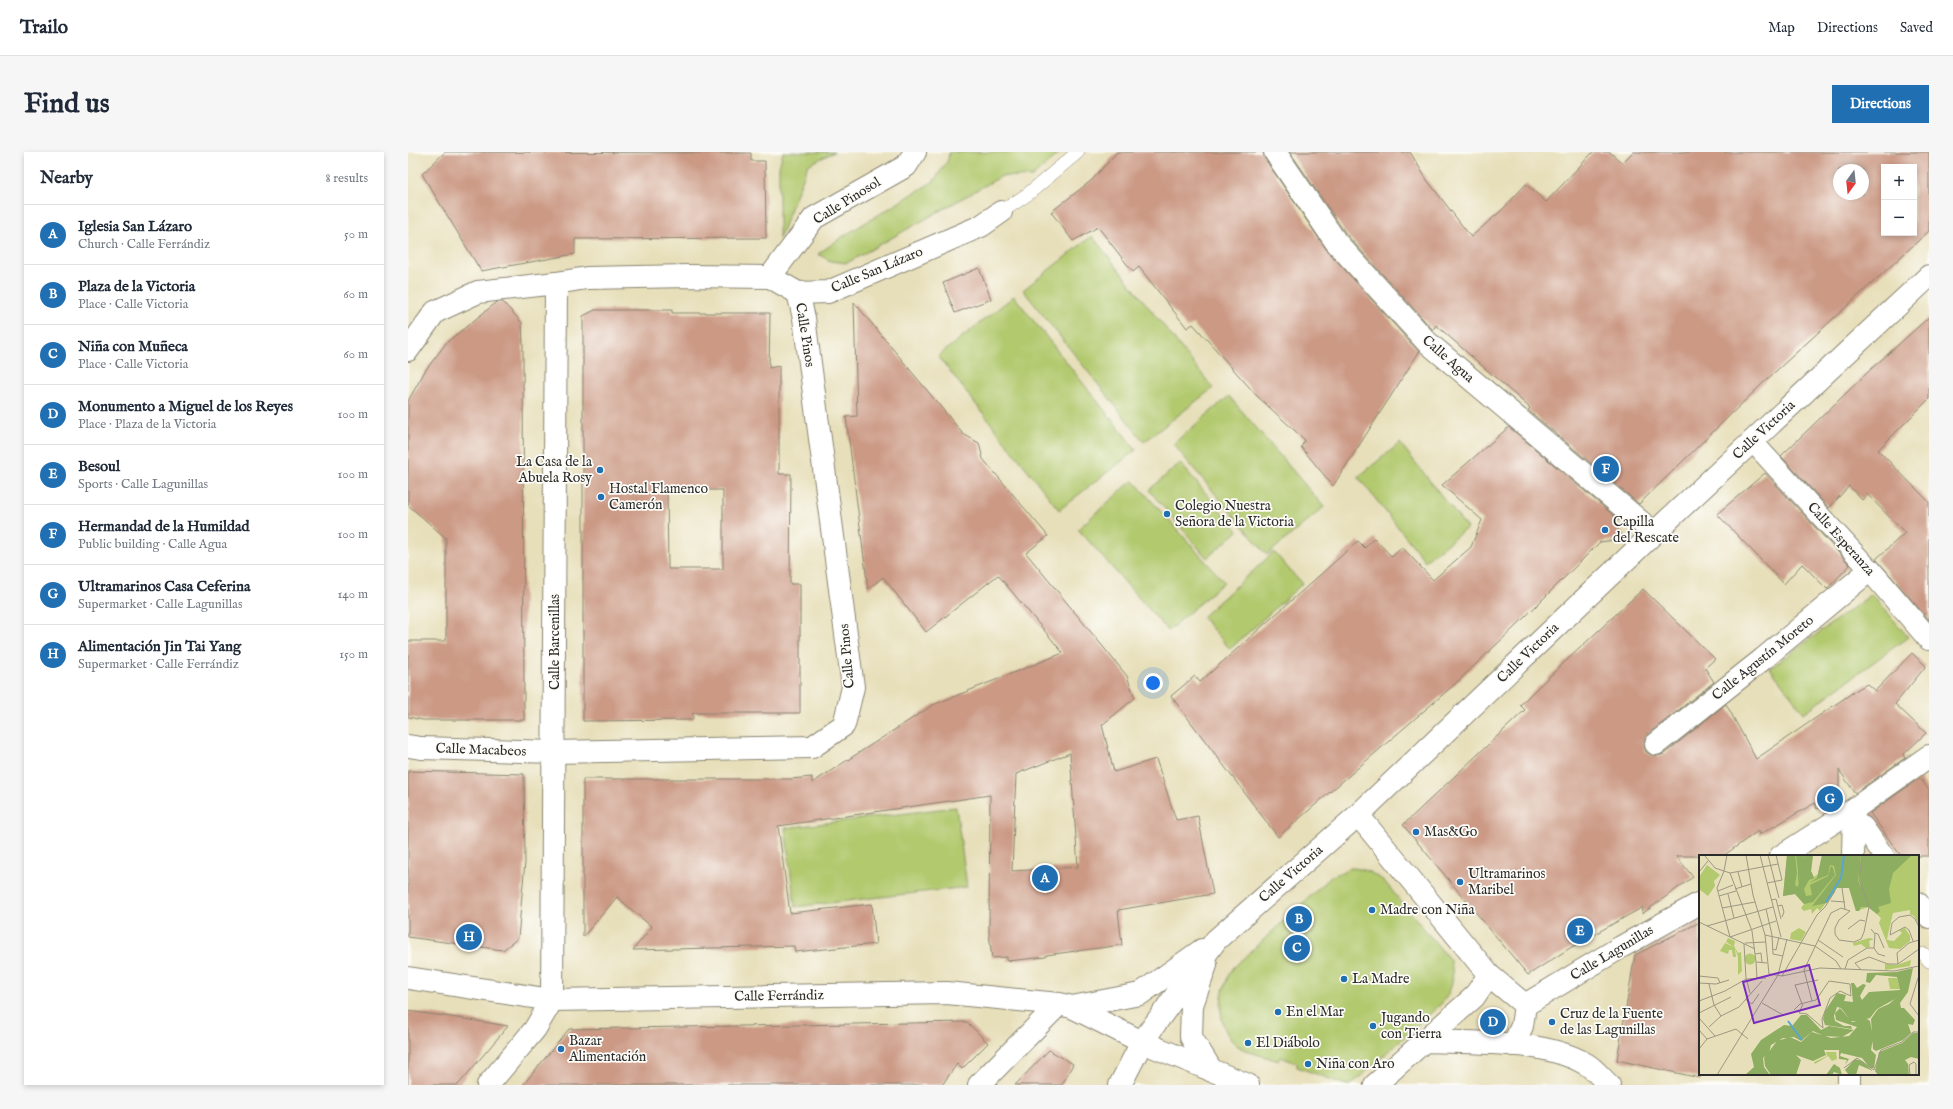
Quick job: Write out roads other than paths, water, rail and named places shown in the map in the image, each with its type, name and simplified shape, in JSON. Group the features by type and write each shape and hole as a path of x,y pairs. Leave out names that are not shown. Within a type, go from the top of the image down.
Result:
{"street":[{"name":"Calle Pinosol","path":"770,277 814,218 906,166 915,152"},
{"name":"Calle Agua","path":"1275,152 1336,242 1427,342 1654,533"},
{"name":"Calle San Lázaro","path":"798,293 828,292 981,226 1001,212"},
{"path":"408,350 435,312 478,292 587,278 688,276 770,277 798,293"},
{"name":"Calle Victoria","path":"1120,1085 1142,1042 1216,940 1358,815 1654,533 1929,276"},
{"name":"Calle Barcenillas","path":"552,1000 556,283"},
{"name":"Calle Pinos","path":"554,752 812,747 844,725 853,687 804,318 798,293"},
{"name":"Calle Esperanza","path":"1752,441 1870,570 1929,639"},
{"name":"Calle Agustín Moreto","path":"1656,744 1763,659 1870,570"},
{"name":"Calle Macabeos","path":"408,746 421,748 554,752"},
{"path":"1783,855 1858,817 1929,756"},
{"path":"1358,815 1489,975 1525,1005 1522,1026 1513,1045"},
{"path":"1853,855 1858,817"},
{"path":"1858,817 1883,855"},
{"name":"Calle Lagunillas","path":"1525,1005 1621,946 1699,903"},
{"path":"1919,903 1929,918"},
{"path":"979,1085 1065,1006 1140,994 1216,940"},
{"path":"1212,1071 1191,1037 1192,1005 1216,940"},
{"path":"1375,1085 1422,1041 1474,996 1489,975"},
{"name":"Calle Ferrándiz","path":"408,978 552,1000 947,993 1065,1006 1142,1042 1248,1085"},
{"path":"488,1085 535,1029 552,1000"},
{"path":"1422,1041 1545,1048 1587,1064 1609,1085"}],"lane":[{"name":"Calle San Lázaro","path":"1001,212 1028,194 1078,152"}],"place":[{"name":"Hermandad de la Humildad","path":"1606,469"},
{"name":"La Casa de la Abuela Rosy","path":"600,470"},
{"name":"Hostal Flamenco Camerón","path":"601,497"},
{"name":"Colegio Nuestra Señora de la Victoria","path":"1167,514"},
{"name":"Capilla del Rescate","path":"1605,530"},
{"name":"Ultramarinos Casa Ceferina","path":"1830,799"},
{"name":"Mas&Go","path":"1416,832"},
{"name":"Iglesia San Lázaro","path":"1045,878"},
{"name":"Ultramarinos Maribel","path":"1460,882"},
{"name":"Madre con Niña","path":"1372,910"},
{"name":"Plaza de la Victoria","path":"1299,919"},
{"name":"Besoul","path":"1580,931"},
{"name":"Alimentación Jin Tai Yang","path":"469,937"},
{"name":"Niña con Muñeca","path":"1297,948"},
{"name":"La Madre","path":"1344,979"},
{"name":"En el Mar","path":"1278,1012"},
{"name":"Monumento a Miguel de los Reyes","path":"1493,1022"},
{"name":"Cruz de la Fuente de las Lagunillas","path":"1552,1022"},
{"name":"Jugando con Tierra","path":"1373,1026"},
{"name":"El Diábolo","path":"1248,1043"},
{"name":"Bazar Alimentación","path":"561,1049"},
{"name":"Niña con Aro","path":"1308,1064"}]}
